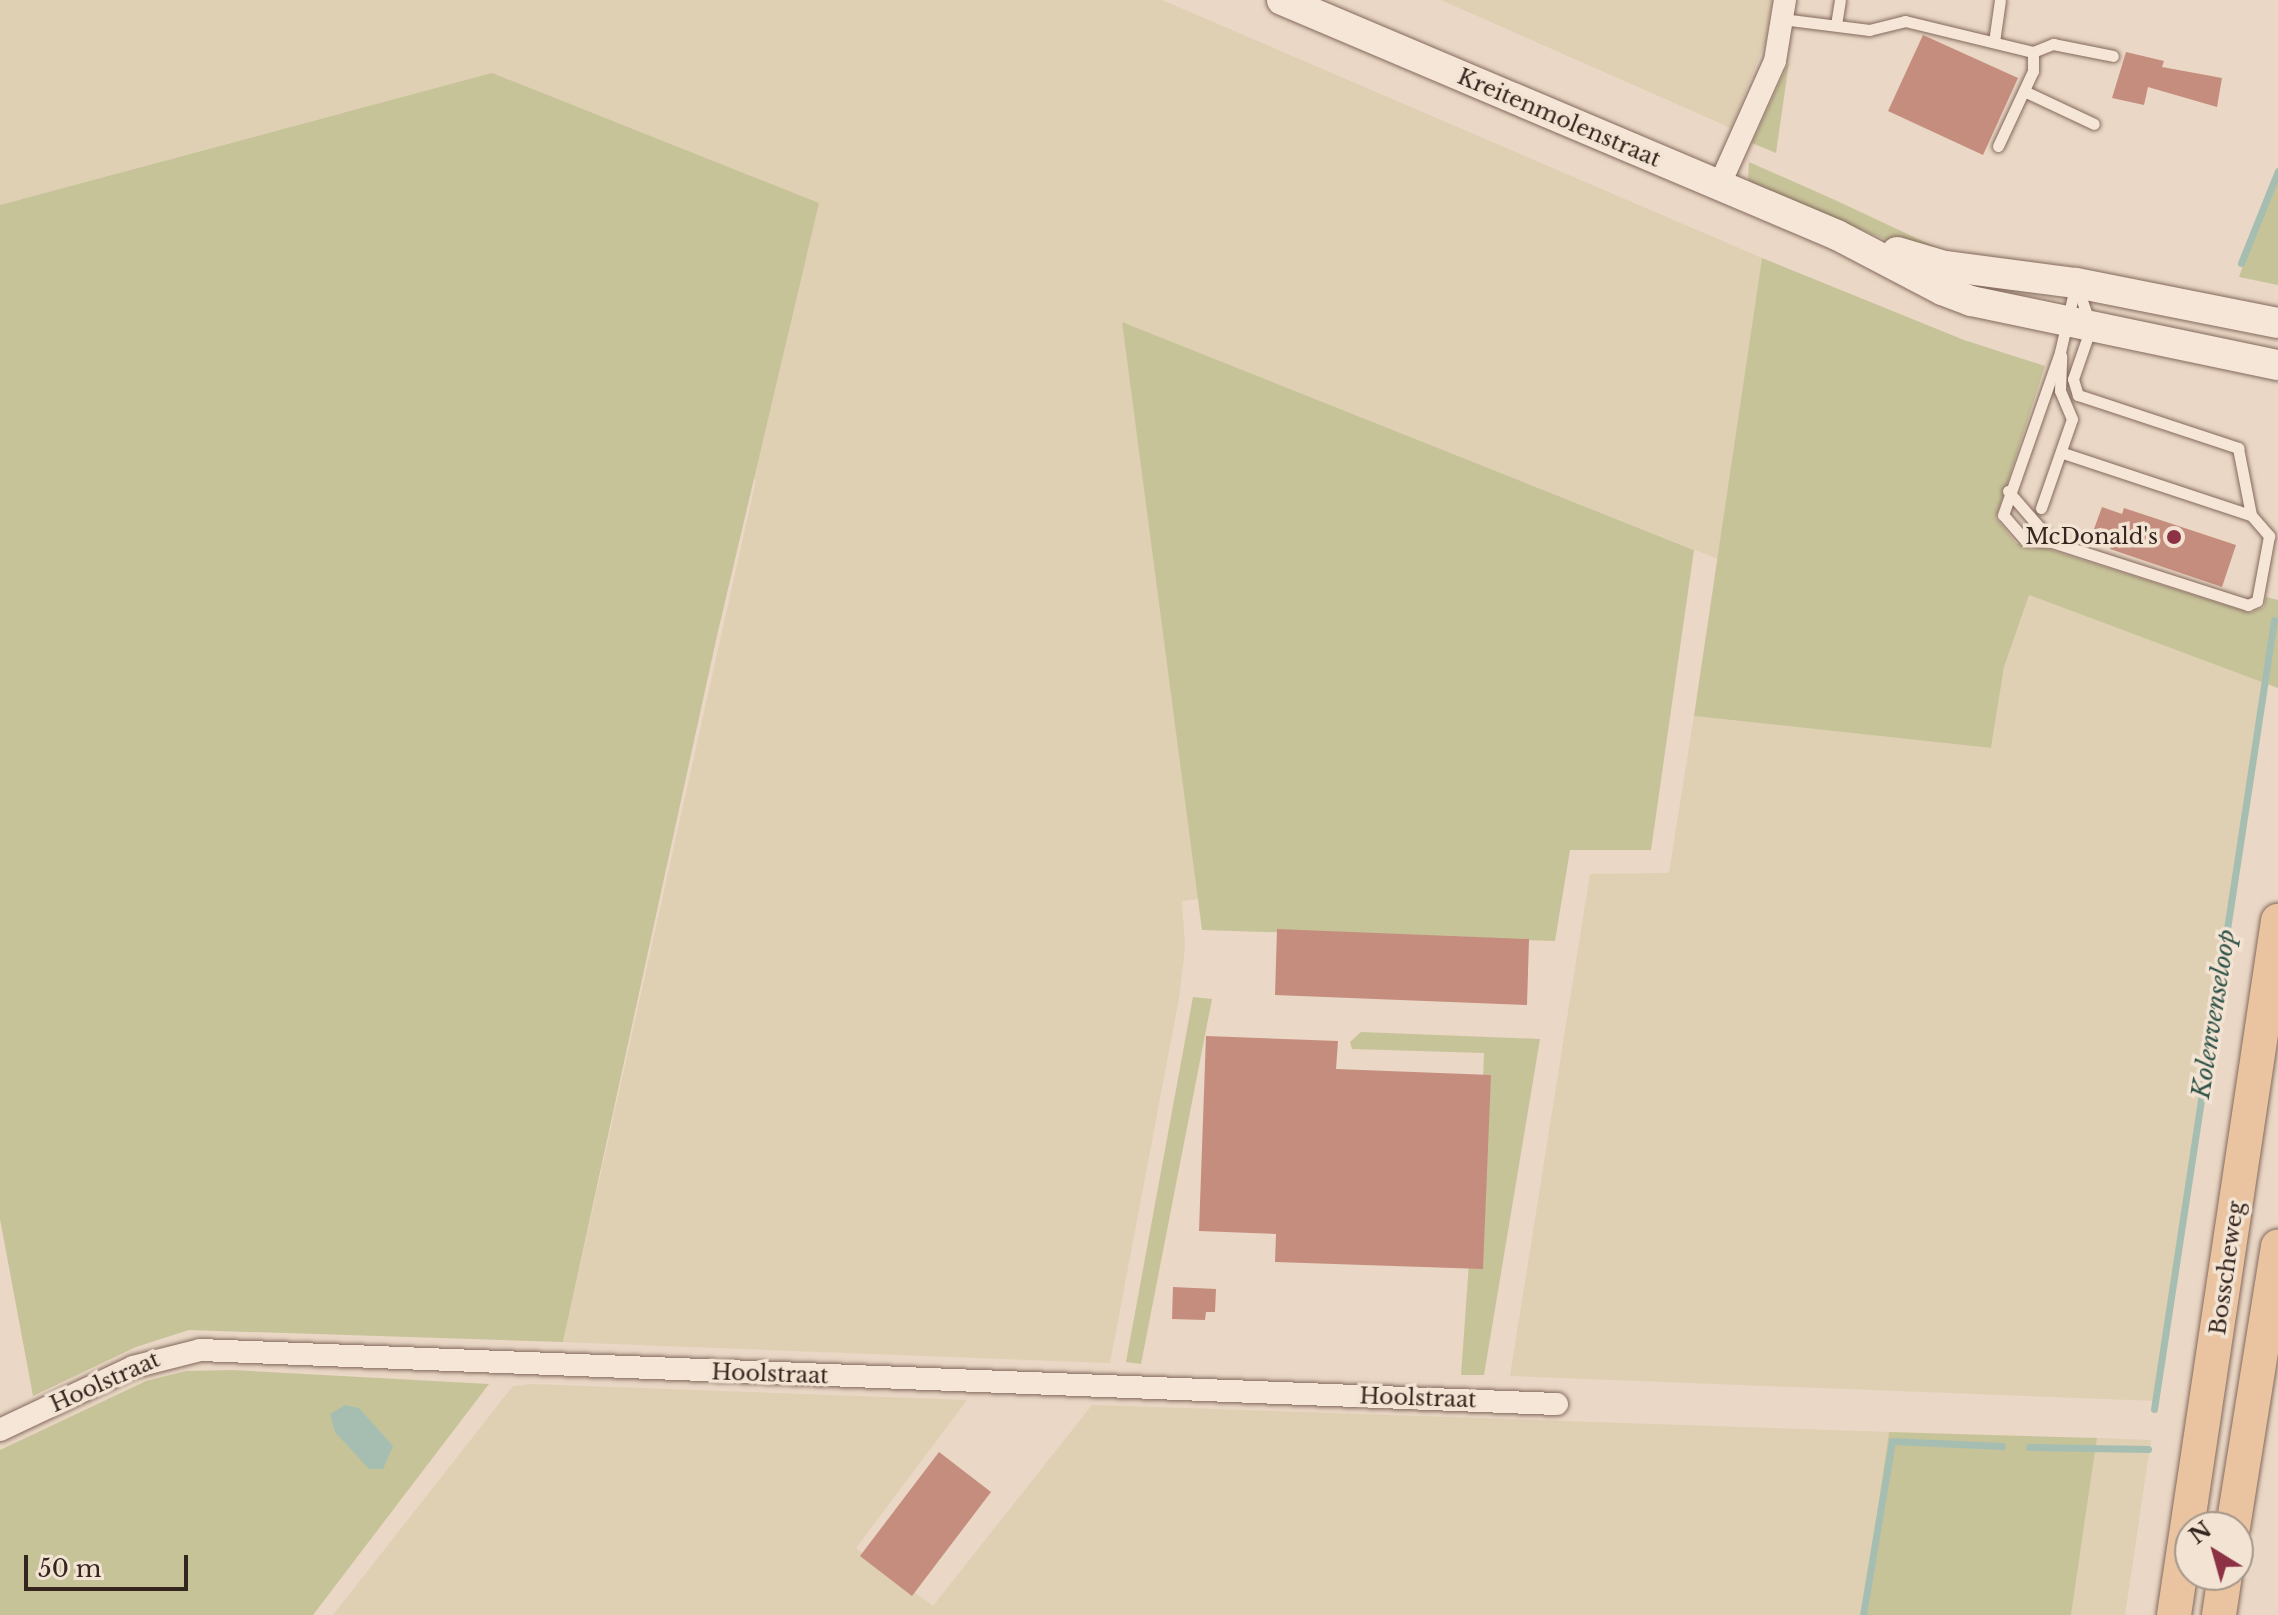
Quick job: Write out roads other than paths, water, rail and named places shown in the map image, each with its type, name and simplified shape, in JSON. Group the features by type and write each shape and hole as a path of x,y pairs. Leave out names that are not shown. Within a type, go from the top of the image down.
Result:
{"main road":[{"name":"Bosscheweg","path":"2174,1615 2278,921"},
{"name":"Bosscheweg","path":"2236,1511 2278,1247"},
{"path":"2219,1615 2223,1591"}],"street":[{"name":"Kreitenmolenstraat","path":"1282,0 1837,235 1942,290 2079,324 2278,365"},
{"path":"1719,186 1765,87 1783,9"},
{"name":"Kreitenmolenstraat","path":"1837,235 1945,266 2076,283 2278,323"},
{"name":"Hoolstraat","path":"0,1430 133,1367 200,1350 1557,1404"}],"lane":[{"path":"1836,25 1840,0"},
{"path":"1994,42 2000,0"},
{"path":"1783,9 1836,25 1869,30 1905,21 2033,52 2053,44 2113,56"},
{"path":"1998,146 2033,71 2033,52"},
{"path":"2024,91 2094,124"},
{"path":"2076,283 2079,324 2060,352 2002,512 2020,537 2052,542 2248,605 2257,601 2269,536 2251,515 2238,448 2078,395 2073,379 2079,324 2076,283"},
{"path":"2041,508 2063,453 2072,419 2060,391 2060,352"},
{"path":"2063,453 2251,515"},
{"path":"2008,491 2052,542"}],"waterway":[{"name":"Kolenvenseloop","path":"2241,263 2278,171"},
{"name":"Kolenvenseloop","path":"2154,1409 2274,620"},
{"name":"Kolenvenseloop","path":"1863,1615 1892,1441 2002,1446"},
{"name":"Kolenvenseloop","path":"2029,1447 2148,1449"}],"place":[{"name":"McDonald's","path":"2174,537"}]}
